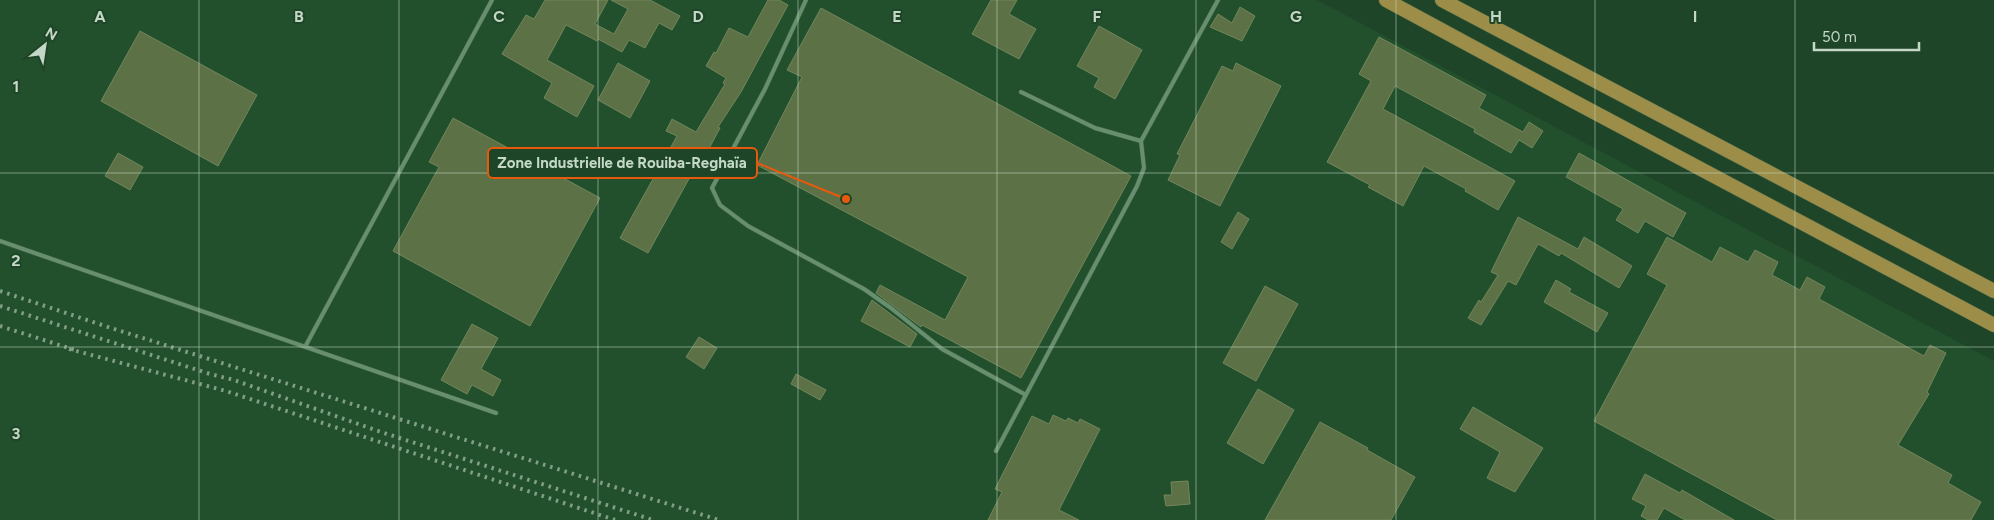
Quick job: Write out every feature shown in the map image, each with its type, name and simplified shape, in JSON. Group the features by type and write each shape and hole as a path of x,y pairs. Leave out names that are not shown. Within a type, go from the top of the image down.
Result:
{"highway":[{"path":"1386,0 1994,325"},
{"path":"1442,0 1994,291"}],"lane":[{"path":"305,347 492,0"},
{"path":"806,0 765,90 712,188 720,205 748,226 864,289 942,349 1026,395"},
{"path":"996,451 1137,186 1144,168 1141,141 1218,0"},
{"path":"1021,92 1095,128 1141,141"},
{"path":"0,241 496,413"}],"shaded area":[{"path":"0,0 1317,0 1994,361 1994,520 0,520"}],"building":[{"path":"545,0 608,0 595,24 614,34 628,9 611,0 650,0 680,16 672,30 659,23 645,48 629,40 622,52 566,25 547,60 594,86 577,117 544,98 552,83 502,54 526,15 534,19"},
{"path":"768,0 779,0 788,5 741,92 718,127 720,128 704,158 701,157 648,253 620,238 677,136 666,131 672,119 696,132 725,84 723,83 726,78 706,66 714,52 716,53 729,28 748,37"},
{"path":"991,0 1017,0 1009,14 1036,29 1019,59 972,34"},
{"path":"1240,7 1255,16 1242,41 1210,27 1218,14 1232,23"},
{"path":"821,8 1131,176 1021,378 922,325 921,327 876,293 880,285 945,320 968,277 757,165 802,77 787,70"},
{"path":"1099,26 1142,50 1115,99 1094,87 1099,78 1077,66"},
{"path":"140,31 257,95 218,166 101,101"},
{"path":"1379,37 1486,95 1479,108 1523,132 1529,122 1543,131 1532,148 1519,140 1511,153 1474,132 1475,129 1395,86 1383,109 1515,181 1498,210 1465,191 1466,189 1424,166 1403,206 1368,187 1370,185 1327,162 1371,81 1359,74"},
{"path":"618,63 650,81 630,118 598,100"},
{"path":"1236,63 1281,86 1220,206 1168,180 1180,155 1177,154 1222,66 1233,71"},
{"path":"453,118 600,198 530,326 393,251 439,167 429,162"},
{"path":"118,153 143,167 130,190 105,176"},
{"path":"1579,153 1686,213 1673,237 1645,221 1638,233 1616,220 1623,209 1566,177"},
{"path":"1238,212 1249,219 1232,249 1221,242"},
{"path":"1518,217 1578,249 1584,237 1632,266 1619,288 1561,253 1559,256 1538,244 1516,285 1508,281 1481,325 1468,318 1479,300 1481,302 1498,275 1491,272"},
{"path":"1667,237 1712,262 1720,247 1748,262 1755,250 1778,262 1772,275 1800,290 1807,277 1825,287 1819,299 1924,356 1930,345 1946,353 1927,392 1929,394 1898,445 1952,475 1948,483 1981,502 1971,520 1777,520 1594,421 1667,285 1647,274"},
{"path":"1556,280 1571,289 1569,292 1608,313 1597,332 1544,302"},
{"path":"1265,286 1298,304 1256,381 1223,363"},
{"path":"872,300 917,334 910,347 861,321"},
{"path":"472,324 498,338 481,369 501,380 493,396 472,385 467,394 441,380"},
{"path":"699,337 717,348 704,369 686,357"},
{"path":"796,374 826,390 820,400 791,384"},
{"path":"1258,389 1294,410 1263,464 1227,443"},
{"path":"1473,407 1543,448 1515,492 1487,478 1500,452 1460,429"},
{"path":"1053,415 1066,421 1068,418 1078,423 1080,419 1100,429 1059,510 1079,520 988,520 1002,492 995,489 1032,416 1049,424"},
{"path":"1320,422 1368,448 1367,450 1415,477 1391,520 1265,520"},
{"path":"1645,474 1680,493 1682,490 1734,520 1685,520 1664,508 1657,520 1648,520 1641,516 1646,506 1632,499"},
{"path":"1188,481 1190,504 1166,506 1164,495 1172,495 1171,482"}],"railway":[{"path":"0,291 111,328 719,520"},
{"path":"0,306 210,374 234,380 381,432 653,520"},
{"path":"0,326 75,350"},
{"path":"69,349 226,391 615,520"}],"place":[{"name":"Zone Industrielle de Rouiba-Reghaïa","path":"846,199"}]}
